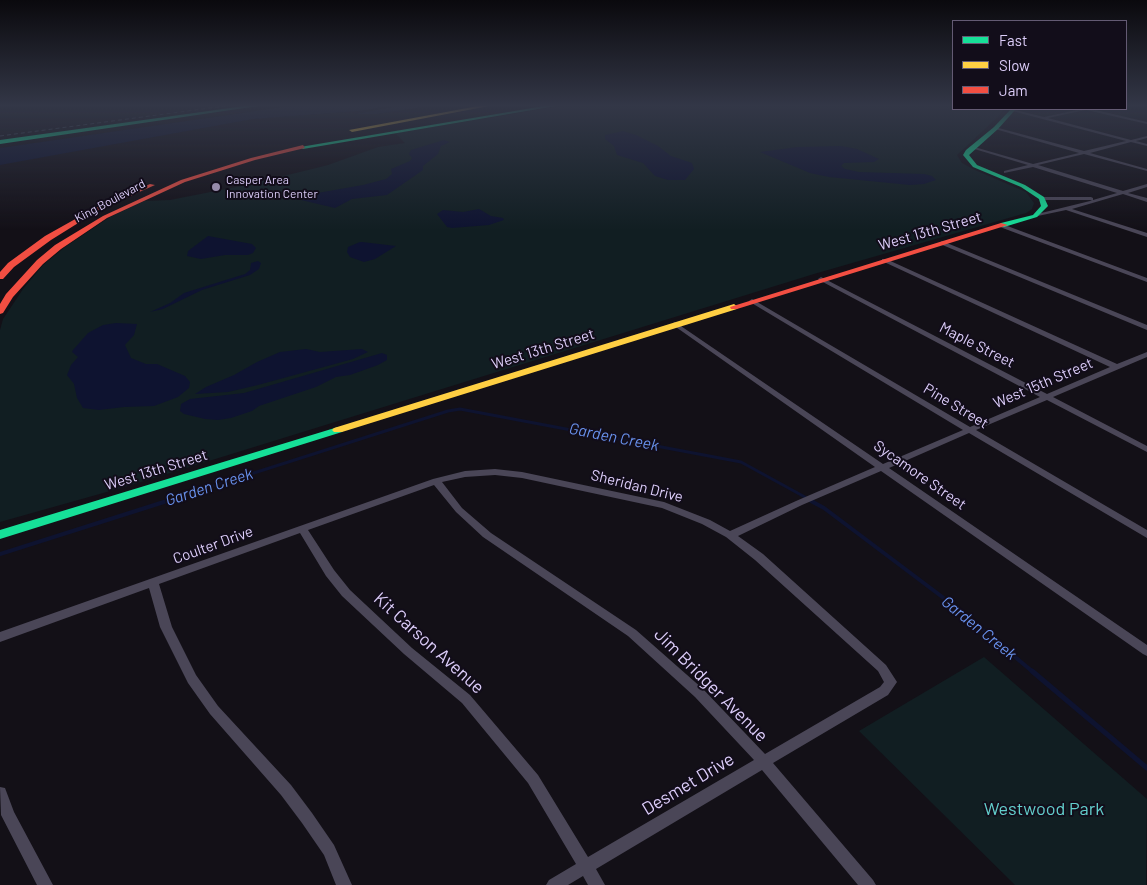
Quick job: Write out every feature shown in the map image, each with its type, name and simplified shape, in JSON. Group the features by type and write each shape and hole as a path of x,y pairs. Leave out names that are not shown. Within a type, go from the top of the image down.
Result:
{"main road":[{"name":"King Boulevard","path":"0,277 11,265 48,238 105,206 170,178 288,147"},
{"name":"King Boulevard","path":"0,310 9,296 40,262 82,230 183,181 267,153 300,147"},
{"path":"973,147 966,155 975,166 1023,186 1042,198 1044,206 1034,216"},
{"name":"West 13th Street","path":"0,535 675,324 1034,216"}],"street":[{"path":"974,147 1147,200"},
{"path":"1067,147 1147,170"},
{"path":"1006,172 1105,147"},
{"name":"West 13th Street","path":"1034,216 1068,209 1147,185"},
{"name":"West 13th Street","path":"1042,198 1096,200"},
{"path":"1068,209 1147,235"},
{"path":"1002,226 1147,280"},
{"path":"942,243 1147,328"},
{"path":"884,260 1117,368"},
{"name":"Maple Street","path":"821,279 1147,449"},
{"name":"Pine Street","path":"752,301 1147,535"},
{"name":"Sycamore Street","path":"675,324 1147,651"},
{"name":"West 15th Street","path":"730,535 799,503 1147,354"},
{"name":"Sheridan Drive","path":"436,481 478,472 514,474 664,505 706,522 730,535 760,557 882,668 891,682"},
{"name":"Coulter Drive","path":"0,637 436,481"},
{"name":"Jim Bridger Avenue","path":"436,481 459,510 487,535 632,633 704,698 763,761 868,885"},
{"name":"Kit Carson Avenue","path":"302,529 330,573 346,593 408,651 466,699 532,779 597,885"},
{"path":"152,582 166,627 192,679 214,710 286,790 307,818 328,850 344,885"},
{"name":"Desmet Drive","path":"554,885 884,691 891,682"},
{"path":"0,792 8,815 45,885"}],"green space":[{"path":"377,147 965,147 957,155 962,163 1026,192 1034,203 1032,209 1026,213 814,274 128,486 0,522 0,330 3,319 23,289 43,265 65,247 110,217 144,201 170,200 251,184 328,165"},
{"name":"Westwood Park","path":"984,657 1147,799 1146,885 1015,885 859,731"}],"water":[{"path":"5,147 97,147 0,165 0,148"},
{"path":"420,147 441,147 438,154 423,166 423,170 387,195 352,199 335,208 297,199 312,194 386,179 392,174 391,169 410,161 412,158 409,154 411,150"},
{"path":"614,147 660,147 671,156 692,163 694,169 685,180 668,180 655,176 643,163 617,155"},
{"path":"796,147 848,147 857,149 879,159 874,162 844,163 841,166 845,169 859,172 924,174 932,176 936,180 924,184 910,185 829,177 810,173 760,152"},
{"path":"479,209 491,216 503,218 504,220 489,225 452,228 447,227 437,214 443,210 463,212"},
{"path":"208,236 252,244 256,248 253,253 248,255 225,255 201,259 187,256 188,251"},
{"path":"360,242 396,246 375,259 364,262 350,257 347,252 348,247"},
{"path":"258,261 261,263 259,269 250,275 202,290 163,309 150,312 170,303 184,293 245,274 250,270 251,263"},
{"path":"116,323 137,324 134,335 125,345 131,358 146,364 157,364 185,376 190,382 189,388 178,397 154,406 99,410 83,408 77,398 74,384 67,375 71,365 78,357 72,352 88,333 103,325"},
{"path":"306,349 320,352 362,349 368,352 353,359 258,385 228,392 195,394 280,352"},
{"path":"382,353 387,355 387,360 378,365 350,375 336,377 316,387 259,406 252,411 231,418 205,419 184,414 180,411 181,404 190,399 244,393"}],"waterway":[{"name":"Garden Creek","path":"163,502 448,411 460,409 741,462 814,502"},
{"name":"Garden Creek","path":"0,554 167,501"},
{"name":"Garden Creek","path":"811,501 824,508 953,605 1033,672"},
{"name":"Garden Creek","path":"1032,671 1147,768"}],"traffic: fast":[{"path":"973,147 966,155 975,166 1023,186 1042,198 1045,206 1035,216 1004,225"},
{"path":"0,535 338,430"}],"traffic: slow":[{"path":"338,430 734,307"}],"traffic: jam":[{"path":"0,311 9,296 40,262 58,247 105,217 183,181 253,159 302,147"},
{"path":"0,277 11,265 48,238 97,209 152,185"},
{"path":"734,307 1004,225"}],"place":[{"name":"Casper Area Innovation Center","path":"216,187"}]}
